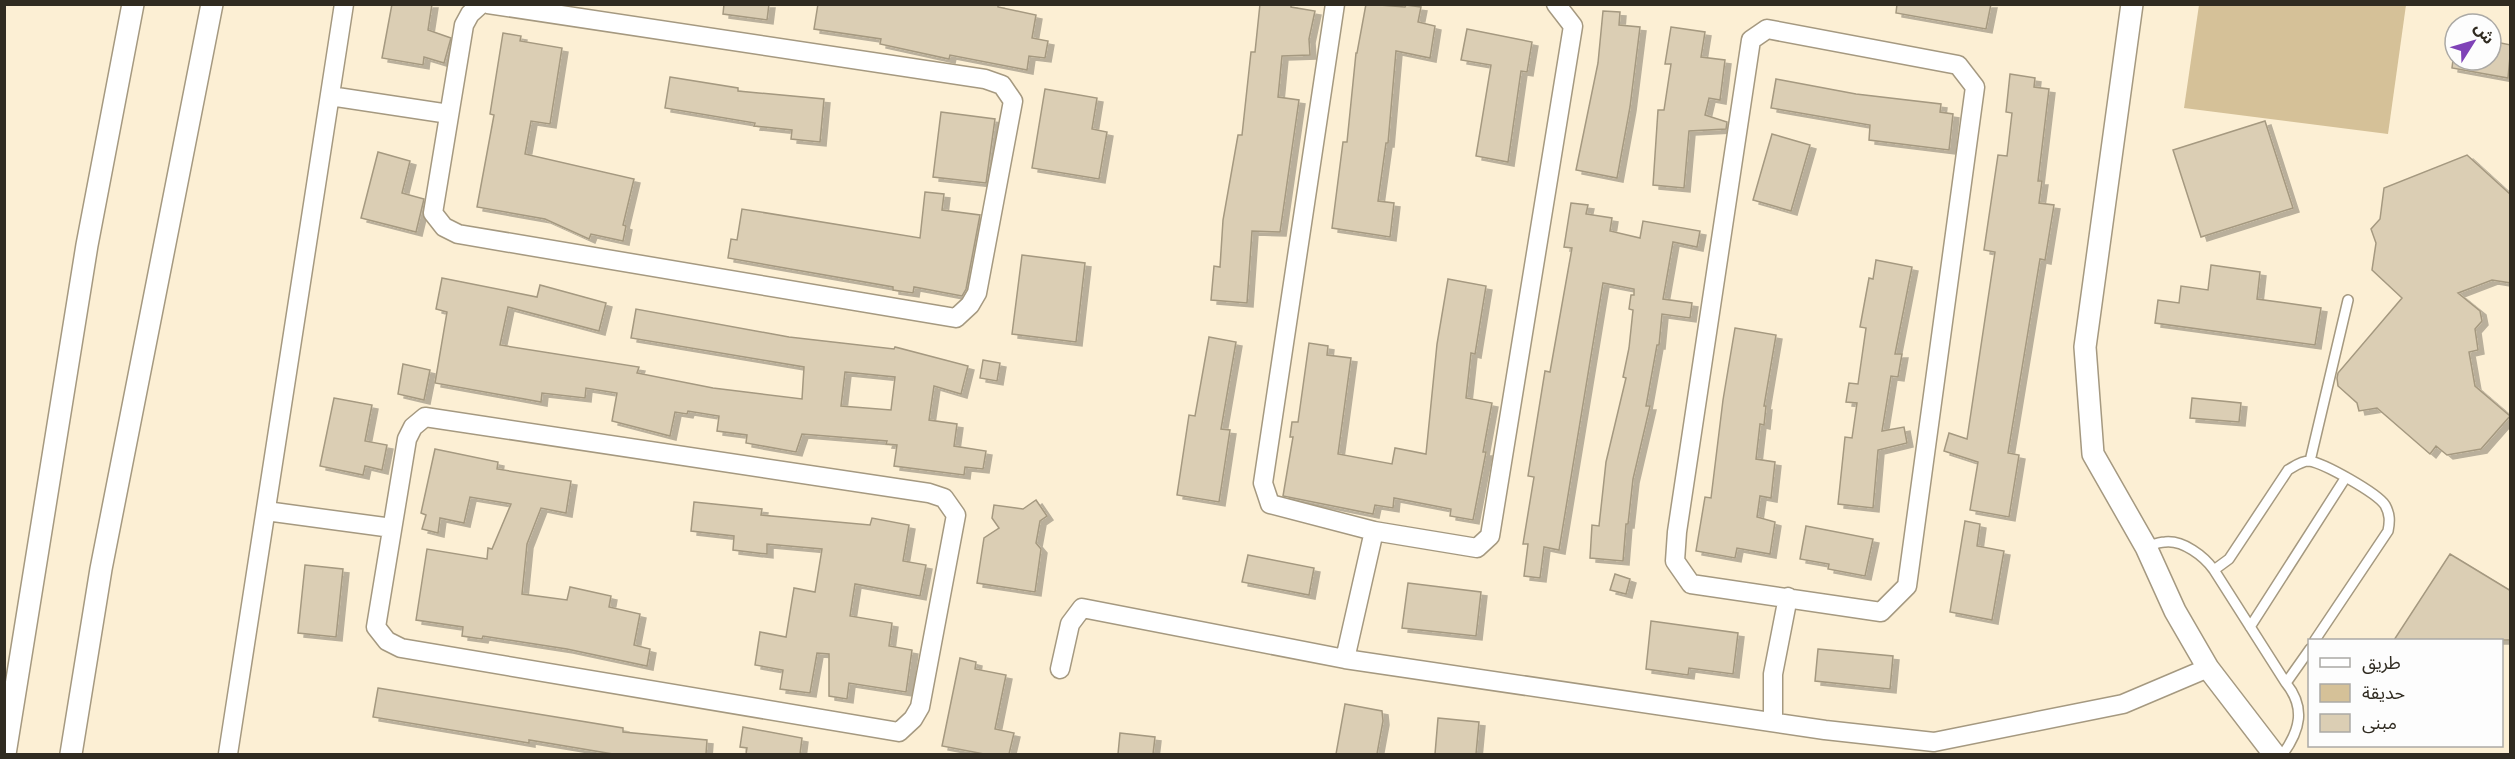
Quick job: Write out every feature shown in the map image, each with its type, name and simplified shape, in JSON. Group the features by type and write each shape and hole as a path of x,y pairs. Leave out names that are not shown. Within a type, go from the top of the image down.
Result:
{"street":[{"path":"5,754 87,245 133,4"},
{"path":"71,754 101,570 212,4"},
{"path":"228,754 344,4"},
{"path":"481,4 470,14 464,25 449,114 433,213 444,227 458,234 956,318 970,305 977,293 1014,101 1002,85 986,79 488,4"},
{"path":"1335,4 1263,483 1270,504 1374,531 1477,548 1490,536 1573,26 1556,4"},
{"path":"2132,4 2085,347 2093,454 2146,547 2175,611 2208,668 2274,754"},
{"path":"1767,29 1958,65 1975,87 1907,586 1881,612 1788,597 1690,584 1675,561 1677,532 1751,40 1767,29"},
{"path":"330,96 449,114"},
{"path":"425,417 928,493 944,498 956,515 920,707 913,719 899,732 401,648 387,641 376,627 392,528 407,439 413,428 425,417"},
{"path":"266,511 392,528"},
{"path":"1345,659 1374,531"},
{"path":"1773,720 1773,674 1788,597"},
{"path":"1060,669 1070,624 1082,608 1345,659 1773,720 1825,730 1934,742 2123,704 2208,668"}],"lane":[{"path":"2310,461 2348,300"},
{"path":"2214,570 2229,559 2288,470 2299,463 2310,461 2346,477 2384,502 2390,517 2388,531 2316,639"},
{"path":"2250,627 2346,477"},
{"path":"2146,547 2166,542 2178,542 2209,563 2214,570 2296,695 2299,722 2291,743 2283,754"},
{"path":"2286,683 2308,652"}],"green space":[{"path":"2199,5 2406,5 2388,134 2184,108"}],"building":[{"path":"392,4 432,4 428,30 451,38 444,63 424,57 423,65 382,58"},
{"path":"724,4 769,4 767,20 723,14"},
{"path":"818,4 998,4 998,7 1036,15 1032,38 1048,41 1045,58 1029,56 1027,70 950,55 949,59 880,44 881,39 814,29"},
{"path":"1260,4 1291,4 1291,7 1315,11 1309,39 1310,55 1282,56 1278,97 1299,100 1280,232 1252,231 1247,303 1211,300 1214,266 1220,267 1223,220 1238,135 1242,135 1251,52 1255,52"},
{"path":"1366,4 1421,7 1418,22 1435,26 1430,58 1396,51 1388,143 1386,143 1378,201 1394,203 1390,237 1332,228 1343,142 1347,142 1356,53"},
{"path":"1897,4 1991,4 1986,29 1896,13"},
{"path":"1603,11 1620,12 1619,25 1640,27 1630,107 1617,178 1576,170 1598,63"},
{"path":"1671,27 1705,32 1701,57 1725,60 1720,100 1709,98 1705,115 1727,122 1726,129 1689,131 1684,188 1653,185 1658,110 1664,110 1671,64 1665,64"},
{"path":"1467,29 1532,42 1527,72 1521,71 1508,162 1476,156 1491,65 1461,60"},
{"path":"503,33 521,36 520,41 562,48 550,124 531,121 525,154 634,179 623,225 626,226 623,241 591,234 589,239 545,219 477,207 494,115 490,114"},
{"path":"2503,43 2511,45 2508,78 2474,72 2503,72"},
{"path":"2010,74 2035,78 2034,87 2049,89 2038,181 2042,181 2039,203 2054,205 2045,260 2040,259 2008,453 2019,455 2009,517 1970,510 1978,462 1944,451 1949,433 1967,439 1995,252 1984,250 1998,155 2007,156 2012,113 2006,112"},
{"path":"670,77 738,88 738,91 824,99 820,142 791,139 792,130 754,126 755,123 665,108"},
{"path":"1776,79 1856,94 1941,104 1940,112 1953,114 1949,150 1869,140 1870,125 1771,108"},
{"path":"1045,89 1097,98 1092,129 1107,132 1099,179 1032,168"},
{"path":"941,112 995,119 986,183 933,177"},
{"path":"2265,121 2293,208 2201,237 2173,150"},
{"path":"1772,134 1810,145 1791,211 1753,200"},
{"path":"378,152 410,161 402,193 424,199 416,232 361,218"},
{"path":"2467,155 2511,195 2511,283 2492,280 2458,293 2480,311 2482,321 2475,329 2478,350 2469,352 2475,386 2510,416 2481,449 2447,455 2436,446 2430,454 2377,408 2359,411 2357,403 2338,386 2337,378 2338,373 2402,298 2372,270 2376,243 2371,229 2380,219 2384,188"},
{"path":"925,192 944,194 942,210 980,215 966,289 962,296 914,287 913,293 893,290 893,287 728,258 731,239 737,240 742,209 920,238"},
{"path":"1571,203 1588,205 1586,214 1612,218 1610,231 1640,238 1643,221 1700,231 1697,247 1673,242 1663,299 1692,303 1690,318 1662,314 1659,345 1657,345 1646,406 1650,406 1633,479 1623,561 1590,558 1592,525 1599,526 1606,462 1626,378 1623,377 1633,310 1629,309 1631,295 1634,295 1634,289 1603,283 1559,550 1544,547 1540,578 1524,576 1528,544 1523,544 1534,477 1528,476 1545,371 1550,372 1572,248 1564,247"},
{"path":"1022,255 1085,263 1076,342 1012,334"},
{"path":"1876,260 1912,267 1895,354 1902,354 1898,377 1891,376 1882,431 1904,427 1907,443 1878,450 1873,508 1838,504 1845,437 1852,438 1857,403 1846,402 1849,383 1858,384 1866,328 1860,327 1869,278 1873,279"},
{"path":"2211,265 2260,272 2257,299 2321,308 2315,345 2155,323 2158,300 2179,303 2181,286 2208,290"},
{"path":"442,278 537,297 540,285 606,303 599,331 508,307 500,345 639,367 637,373 713,388 802,399 804,367 631,338 636,309 789,337 894,349 895,347 968,366 961,394 934,386 929,420 957,424 954,446 986,451 983,469 965,467 964,475 894,466 897,445 886,444 887,441 802,434 796,452 746,443 747,435 717,431 719,416 688,411 687,414 675,412 670,436 612,421 617,393 586,388 585,398 542,393 541,402 435,383 447,312 436,309","holes":["845,372 895,377 891,410 841,406"]},
{"path":"1448,279 1486,286 1475,354 1471,353 1466,398 1492,403 1483,452 1486,452 1473,520 1450,516 1451,509 1394,498 1393,508 1375,505 1373,514 1283,496 1293,437 1290,437 1292,422 1298,422 1309,343 1328,346 1327,355 1351,358 1338,454 1392,464 1395,448 1426,454 1437,344"},
{"path":"1735,328 1776,335 1764,406 1766,406 1764,425 1760,424 1756,459 1775,462 1771,498 1760,496 1757,517 1775,522 1770,554 1737,548 1735,558 1696,551 1705,497 1711,498 1723,400"},
{"path":"1209,337 1236,342 1221,429 1230,430 1219,502 1177,495 1189,415 1195,416"},
{"path":"983,360 1000,363 997,381 980,378"},
{"path":"403,364 430,370 424,400 398,394"},
{"path":"334,398 372,405 365,441 387,445 382,470 365,466 363,475 320,466"},
{"path":"2192,398 2241,403 2239,422 2190,418"},
{"path":"435,449 498,462 497,469 571,481 566,513 541,508 527,544 522,594 567,600 570,587 611,596 609,607 640,614 634,645 650,649 647,666 567,649 483,636 482,639 462,636 463,627 416,620 427,549 487,559 488,548 492,549 511,504 470,497 464,523 440,518 438,533 422,529 426,515 421,513"},
{"path":"1036,500 1047,516 1040,521 1036,543 1041,549 1035,592 977,583 984,538 999,528 992,518 994,505 1023,509"},
{"path":"694,502 762,509 761,515 870,525 872,518 909,525 903,561 926,565 920,596 855,584 850,616 892,623 889,646 912,650 906,692 849,683 847,699 829,696 829,654 817,653 810,693 780,689 783,670 755,665 760,632 786,637 794,588 815,592 822,549 767,544 767,554 733,550 734,536 691,531"},
{"path":"1965,521 1980,524 1977,546 2004,551 1992,620 1950,612"},
{"path":"1806,526 1873,539 1865,576 1828,569 1829,564 1800,559"},
{"path":"2450,554 2511,591 2511,640 2395,639"},
{"path":"1248,555 1314,568 1309,595 1242,582"},
{"path":"305,565 343,569 336,637 298,633"},
{"path":"1615,574 1630,579 1626,594 1610,590"},
{"path":"1408,583 1481,592 1476,636 1402,628"},
{"path":"1651,621 1738,633 1733,674 1689,668 1688,675 1646,669"},
{"path":"1818,649 1893,656 1890,689 1815,681"},
{"path":"960,658 976,662 975,669 1006,675 995,729 1014,733 1009,754 984,754 942,746"},
{"path":"378,688 623,728 623,732 707,740 706,754 613,754 529,740 529,743 373,717"},
{"path":"1345,704 1382,711 1383,721 1377,754 1336,754"},
{"path":"1438,718 1479,722 1476,754 1435,754"},
{"path":"743,727 802,738 800,754 746,754 747,748 740,747"},
{"path":"1120,733 1155,737 1153,754 1118,754"}]}
